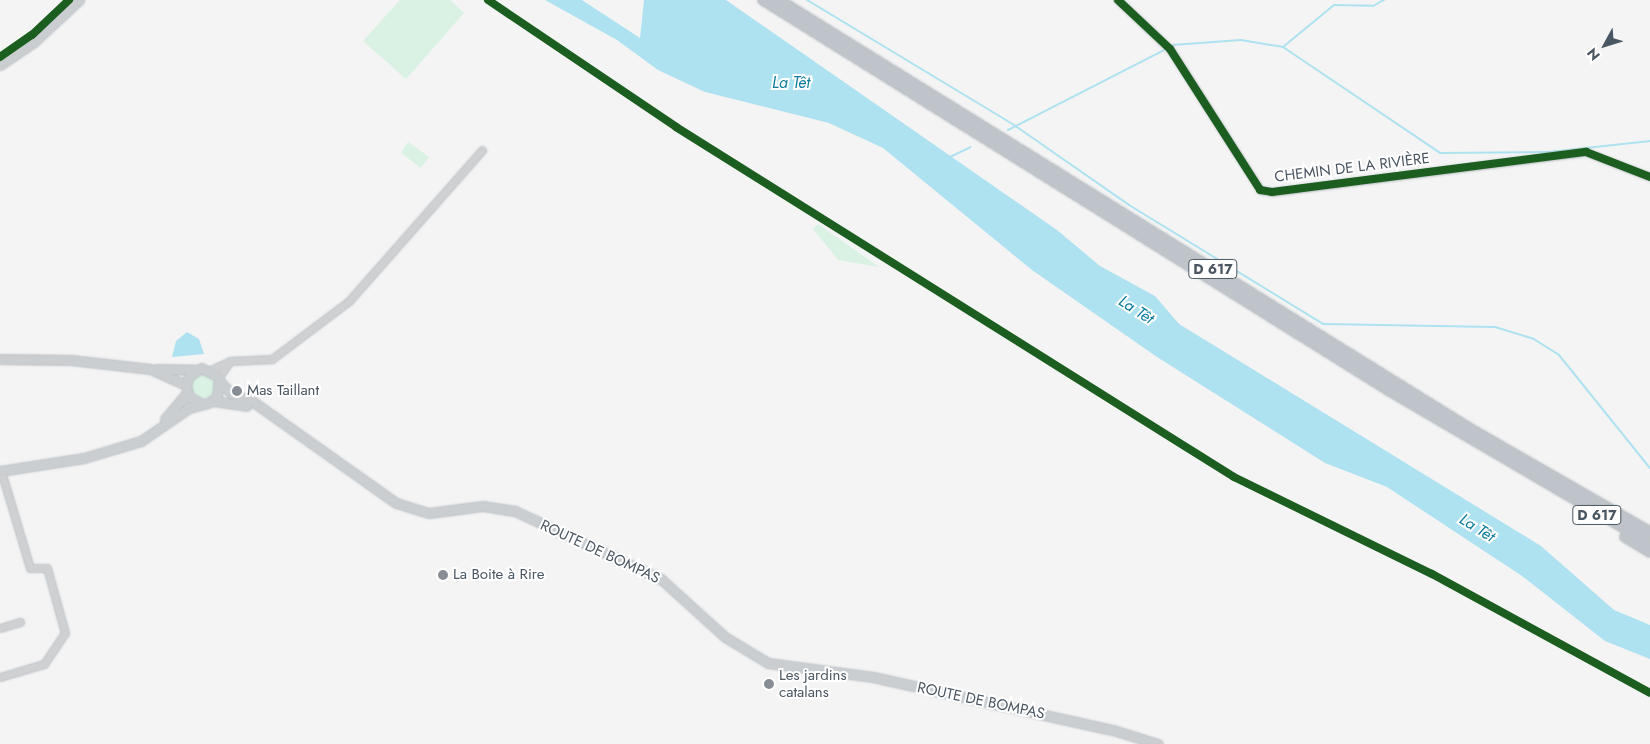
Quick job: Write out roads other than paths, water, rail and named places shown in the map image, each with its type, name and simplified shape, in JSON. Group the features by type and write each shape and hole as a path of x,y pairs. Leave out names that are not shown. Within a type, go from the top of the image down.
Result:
{"highway":[{"name":"D 617","path":"763,0 1545,484 1650,543"},
{"name":"D 617","path":"779,0 1508,452 1650,532"},
{"path":"1545,484 1650,552"}],"main road":[{"path":"0,65 34,42 79,0"},
{"path":"0,359 71,360 150,370 211,370 232,394 278,419"},
{"path":"150,370 186,389 202,404"},
{"path":"0,465 123,442 170,415 196,370"},
{"path":"213,401 220,380"},
{"path":"0,471 114,451 141,441 202,404 213,401 240,403 278,419"},
{"name":"ROUTE DE BOMPAS","path":"278,419 413,511 499,507 661,579 725,637 768,663 874,677 1113,730 1158,744"}],"street":[{"name":"CHEMIN DE LA RIVIÈRE","path":"1118,0 1170,49 1260,190 1272,192 1586,152 1650,177"},
{"path":"211,370 230,361 272,359 349,301 482,150"},
{"path":"220,380 230,361"},
{"path":"0,471 30,568 47,568 65,633 44,664 0,677"},
{"path":"0,628 20,622"}],"water":[{"name":"La Têt","path":"545,0 582,0 640,38 644,0 726,0 1057,230 1100,266 1155,296 1179,324 1541,546 1614,610 1650,625 1650,659 1605,641 1522,576 1387,487 1325,463 1157,357 1032,270 883,148 829,123 705,92 658,70 617,40"},
{"path":"187,332 199,339 204,354 172,357 176,341"}],"waterway":[{"path":"58,14 72,0"},
{"path":"807,0 1014,125 1129,205 1323,324 1495,327 1532,338 1559,355 1650,468"},
{"path":"1283,47 1334,5 1373,6 1384,0"},
{"path":"1172,45 1241,40 1283,47 1440,153 1549,152 1650,141"},
{"path":"1008,130 1166,49"},
{"path":"948,158 971,147"}],"place":[{"name":"Mas Taillant","path":"237,391"},
{"name":"La Boite à Rire","path":"443,575"},
{"name":"Les jardins catalans","path":"769,684"}]}
